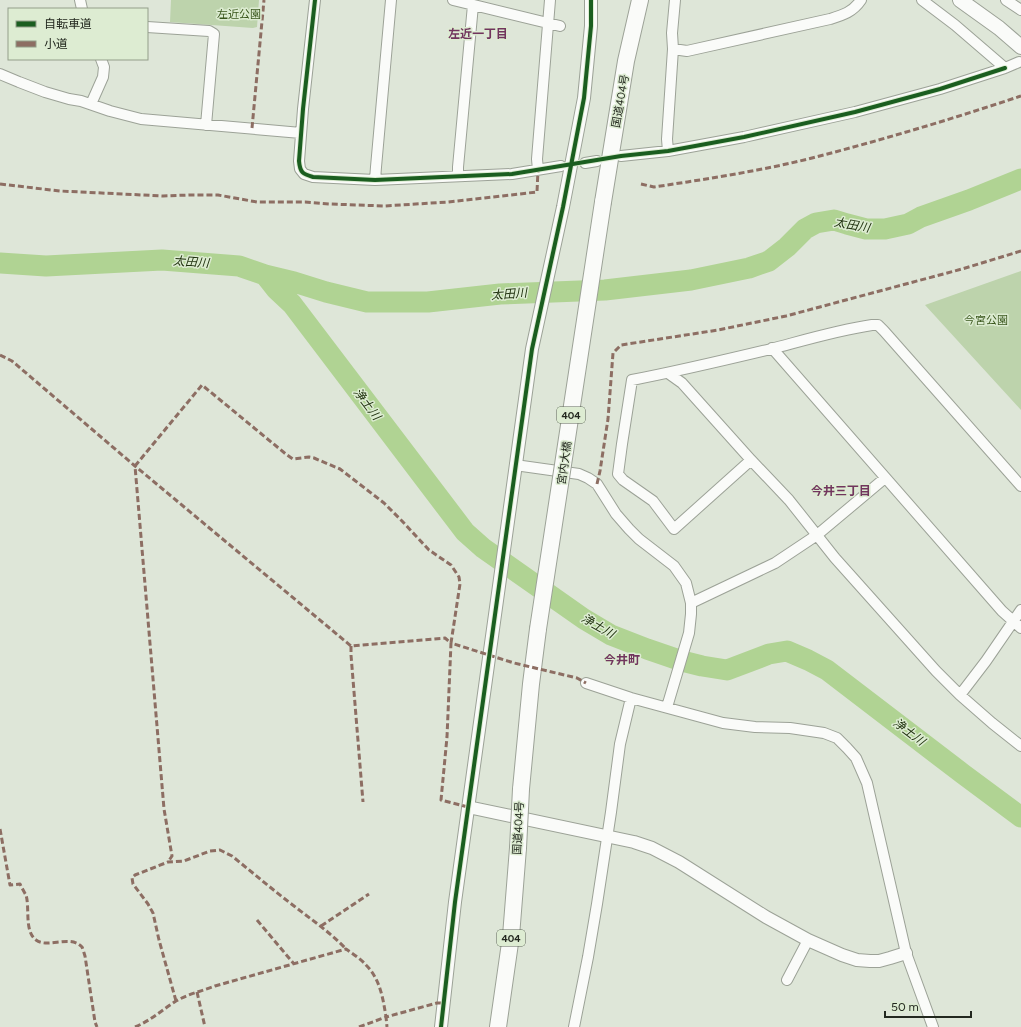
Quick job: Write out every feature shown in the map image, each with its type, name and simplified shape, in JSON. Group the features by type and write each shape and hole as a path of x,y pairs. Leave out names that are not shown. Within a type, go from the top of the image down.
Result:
{"highway":[{"name":"国道404号","path":"603,202 626,61 640,0"},
{"name":"宮内大橋","path":"538,629 603,202"},
{"name":"国道404号","path":"498,1027 511,936 518,848 520,789 538,629"}],"main road":[{"path":"960,0 999,28 1021,47"}],"street":[{"path":"315,0 299,161 300,169 304,174 313,178 376,180 512,174 561,166"},
{"path":"376,180 391,0"},
{"path":"453,0 560,26"},
{"path":"538,170 537,159 550,0"},
{"path":"441,1027 455,902 506,524 532,348 563,207 584,98 591,26 591,0"},
{"path":"668,151 667,140 675,0"},
{"path":"673,49 687,51 830,19 844,15 856,7 861,0"},
{"path":"922,0 955,25 1005,68"},
{"path":"1006,0 1021,10"},
{"path":"458,176 473,5"},
{"path":"148,27 209,31 214,34 206,125"},
{"path":"91,104 103,77 104,67 101,60"},
{"path":"621,156 668,151 744,137 855,112 940,89 1019,62"},
{"path":"0,74 45,92 141,119 301,133"},
{"path":"585,162 597,161"},
{"path":"751,460 674,529 653,501 623,480 618,474 632,380 668,373 862,326 878,325 1021,486"},
{"path":"772,348 1002,611 1021,628"},
{"path":"668,373 682,383 789,500 835,558 936,671 960,695 1021,746"},
{"path":"515,465 579,474 588,478 596,484 616,514 629,529 639,539 674,566 686,584 691,603 689,633 668,707"},
{"path":"691,603 774,563 816,535 885,478"},
{"path":"960,695 986,661 1021,610"},
{"path":"586,683 631,698 723,723 755,727 790,728 824,733 837,738 856,758 867,783 906,953 933,1027"},
{"path":"574,1027 589,950 608,836 620,744 631,698"},
{"path":"468,807 608,836 652,848 680,862 766,917 808,940 842,955 857,960 879,961 906,953"},
{"path":"787,980 808,940"}],"green space":[{"name":"左近公園","path":"171,0 259,0 257,27 253,28 170,22"},
{"name":"今宮公園","path":"1021,271 1021,410 925,305"}],"waterway":[{"name":"太田川","path":"0,263 46,266 162,260 239,266 265,275 367,302 428,302 500,294 605,290 691,280 749,268 769,261 787,247 805,229 816,223 834,220 866,229 885,229 908,224 921,217 1021,179"},
{"name":"浄土川","path":"265,275 276,289 292,304 465,532 483,548 584,619 611,635 647,649 682,661 727,670 769,654 787,651 808,660 827,670 1021,817"}],"marked path":[{"path":"252,128 264,0"},
{"path":"641,184 654,187 792,163 891,137 1021,96"},
{"path":"0,184 60,191 163,196 218,195 257,202 305,202 384,206 448,202 537,192 538,170"},
{"path":"597,484 608,419 613,353 621,345 718,330 786,316 962,269 1021,251"},
{"path":"0,355 12,361 135,466 351,646 445,638 451,643 460,584 459,577 451,565 429,550 384,503 340,469 314,458 309,457 293,459 202,385 135,466 164,809 172,856 168,862"},
{"path":"468,807 441,800 447,737 451,643 514,663 577,678 586,683"},
{"path":"351,646 363,802"},
{"path":"0,829 10,885 20,884 26,895 29,925 32,936 41,942 47,943 65,941 77,943 82,947 85,956 97,1027"},
{"path":"176,1001 153,913 133,884 132,878 135,875 168,862 184,861 210,851 220,850 232,856 278,894 328,932 346,949"},
{"path":"321,926 369,894"},
{"path":"257,920 294,964"},
{"path":"135,1027 151,1019 176,1001 190,994 346,949 364,963 375,976 382,996 386,1017 437,1003 443,1003"},
{"path":"197,992 205,1027"},
{"path":"359,1027 386,1017 387,1027"}],"cycle path":[{"path":"315,0 299,161 301,171 313,177 375,180 512,174 621,156 668,151 744,137 855,112 940,89 1005,68"},
{"path":"441,1027 455,902 532,349 563,207 584,98 591,26 591,0"}],"district":[{"name":"左近一丁目","path":"478,34"},
{"name":"今井三丁目","path":"841,491"},
{"name":"今井町","path":"622,660"}]}
